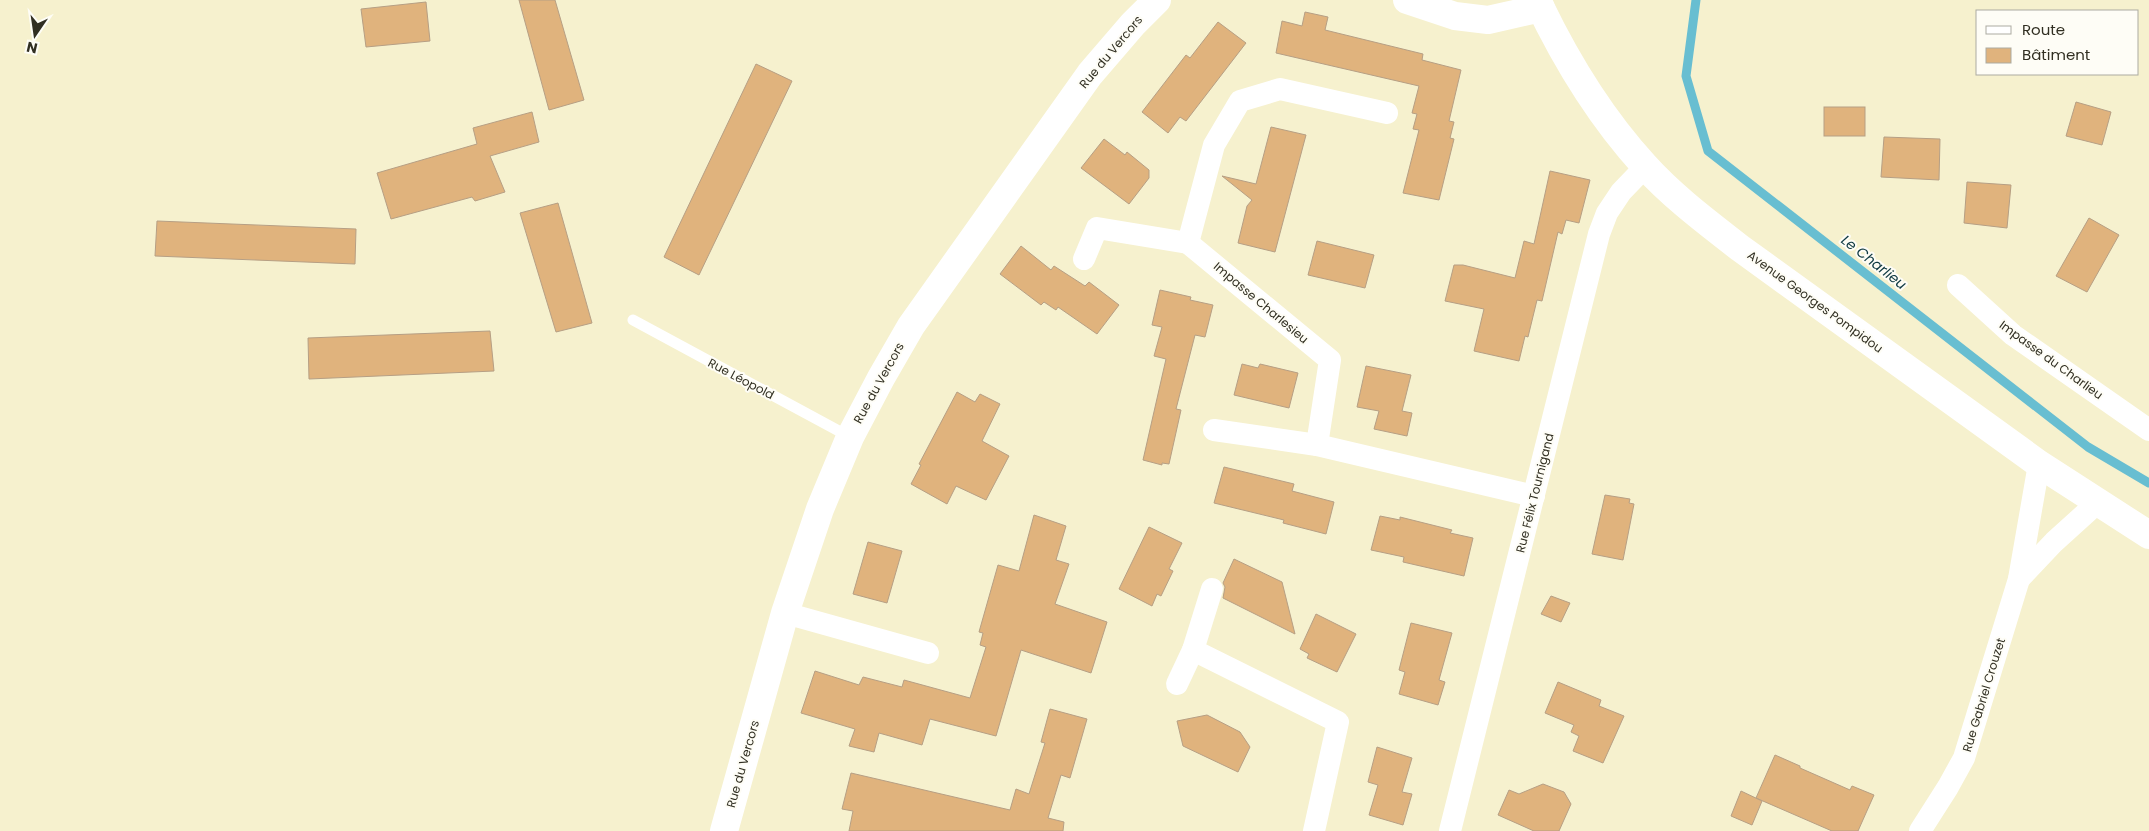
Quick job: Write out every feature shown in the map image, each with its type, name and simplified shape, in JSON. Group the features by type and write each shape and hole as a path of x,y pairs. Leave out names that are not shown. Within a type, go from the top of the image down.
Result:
{"street":[{"name":"Rue du Vercors","path":"724,831 785,613 820,509 850,437 911,326 972,238 1090,74 1133,24 1157,0"},
{"path":"1412,0 1455,16 1488,20 1539,4"},
{"name":"Avenue Georges Pompidou","path":"1539,4 1572,66 1611,124 1645,167 1696,213 1740,248 2039,464 2149,535"},
{"path":"1084,259 1097,228 1188,243 1214,145 1240,101 1280,89 1387,113"},
{"name":"Rue Félix Tournigand","path":"1450,831 1598,234 1607,213 1621,192 1645,167"},
{"name":"Impasse Charlesieu","path":"1188,243 1330,360 1317,444"},
{"name":"Impasse du Charlieu","path":"1958,285 2013,335 2149,430"},
{"path":"1214,430 1317,444 1534,496"},
{"name":"Rue Gabriel Crouzet","path":"1920,831 1964,758 2019,579 2039,464"},
{"name":"Rue Gabriel Crouzet","path":"2019,579 2054,542 2097,503"},
{"path":"1177,684 1193,650 1212,589"},
{"path":"785,613 928,653"},
{"path":"1193,650 1338,722 1314,831"}],"lane":[{"name":"Rue Léopold","path":"632,320 850,437"}],"building":[{"path":"519,0 555,0 584,100 549,110"},
{"path":"426,2 430,41 366,47 361,9"},
{"path":"1305,12 1328,17 1325,30 1423,54 1422,60 1461,70 1449,121 1454,122 1450,138 1454,139 1439,200 1403,193 1419,130 1413,129 1417,114 1412,113 1419,86 1276,53 1282,21 1302,26"},
{"path":"1218,22 1246,43 1186,121 1180,117 1168,133 1142,112 1186,55 1190,58"},
{"path":"756,64 792,81 699,275 664,257"},
{"path":"2076,102 2111,112 2102,145 2066,136"},
{"path":"1824,107 1865,107 1865,136 1824,136"},
{"path":"532,112 539,142 490,156 505,192 475,201 472,197 391,219 377,173 477,144 473,128"},
{"path":"1271,127 1306,135 1275,252 1238,243 1247,206 1252,200 1222,176 1256,184"},
{"path":"1884,137 1940,139 1939,180 1881,177"},
{"path":"1104,139 1125,155 1127,152 1149,170 1149,178 1129,204 1081,168"},
{"path":"1550,171 1590,180 1579,223 1566,220 1562,234 1558,232 1542,301 1537,300 1528,337 1525,336 1519,361 1474,351 1484,309 1445,301 1454,265 1463,265 1515,278 1524,241 1534,244"},
{"path":"1967,182 2011,185 2007,228 1964,223"},
{"path":"558,203 592,323 556,332 520,213"},
{"path":"2089,218 2119,235 2087,292 2056,276"},
{"path":"157,221 356,229 355,264 155,256"},
{"path":"1317,241 1374,255 1365,288 1308,275"},
{"path":"1021,246 1051,270 1054,266 1085,286 1089,282 1119,305 1097,334 1058,307 1056,310 1044,302 1041,305 1000,274"},
{"path":"1160,290 1191,297 1190,300 1213,305 1205,337 1195,335 1176,409 1181,410 1169,464 1162,463 1162,465 1143,460 1166,359 1154,356 1162,327 1152,325"},
{"path":"490,331 494,371 309,379 308,338"},
{"path":"1242,364 1258,368 1260,364 1298,373 1289,408 1234,395"},
{"path":"1366,366 1411,375 1402,411 1412,413 1407,436 1374,429 1379,411 1357,407"},
{"path":"957,392 975,402 980,394 1000,404 982,441 1009,456 986,500 956,486 947,504 911,484 921,465 919,464"},
{"path":"1224,467 1294,484 1292,491 1334,502 1326,534 1283,523 1284,520 1214,503"},
{"path":"1605,495 1630,499 1629,503 1634,504 1623,560 1592,554"},
{"path":"1034,515 1066,526 1056,560 1069,564 1055,604 1107,622 1091,673 1021,650 996,736 930,719 922,745 879,733 874,752 849,746 855,729 801,713 815,671 859,685 863,677 902,687 904,680 970,698 986,647 980,645 983,633 979,632 998,565 1019,571"},
{"path":"1380,516 1400,520 1400,517 1452,530 1450,533 1473,538 1464,576 1403,562 1404,557 1371,550"},
{"path":"1149,527 1182,543 1169,569 1173,571 1161,596 1157,594 1152,606 1119,589"},
{"path":"868,542 902,551 887,603 853,594"},
{"path":"1234,559 1282,582 1295,634 1223,598 1225,587 1223,583"},
{"path":"1551,596 1570,603 1561,622 1541,614"},
{"path":"1316,614 1356,634 1337,672 1307,658 1309,654 1300,649"},
{"path":"1411,623 1452,633 1439,680 1445,682 1438,705 1399,694 1405,672 1399,670"},
{"path":"1558,682 1601,700 1599,706 1624,716 1603,763 1573,751 1579,736 1571,732 1574,725 1545,713"},
{"path":"1050,709 1087,719 1070,778 1061,775 1048,818 1064,822 1063,831 849,831 853,811 842,809 851,773 1010,810 1016,789 1029,794 1045,743 1041,742"},
{"path":"1207,715 1240,732 1250,747 1238,772 1183,746 1177,721"},
{"path":"1377,747 1412,758 1402,792 1412,794 1403,825 1369,815 1378,785 1368,782"},
{"path":"1775,755 1850,790 1852,786 1874,795 1858,831 1832,831 1756,798"},
{"path":"1543,784 1564,792 1571,804 1559,831 1534,831 1498,815 1509,790 1519,794"},
{"path":"1741,791 1762,801 1752,825 1731,816"}],"waterway":[{"name":"Le Charlieu","path":"1696,0 1686,76 1708,151 2088,447 2149,483"}]}
